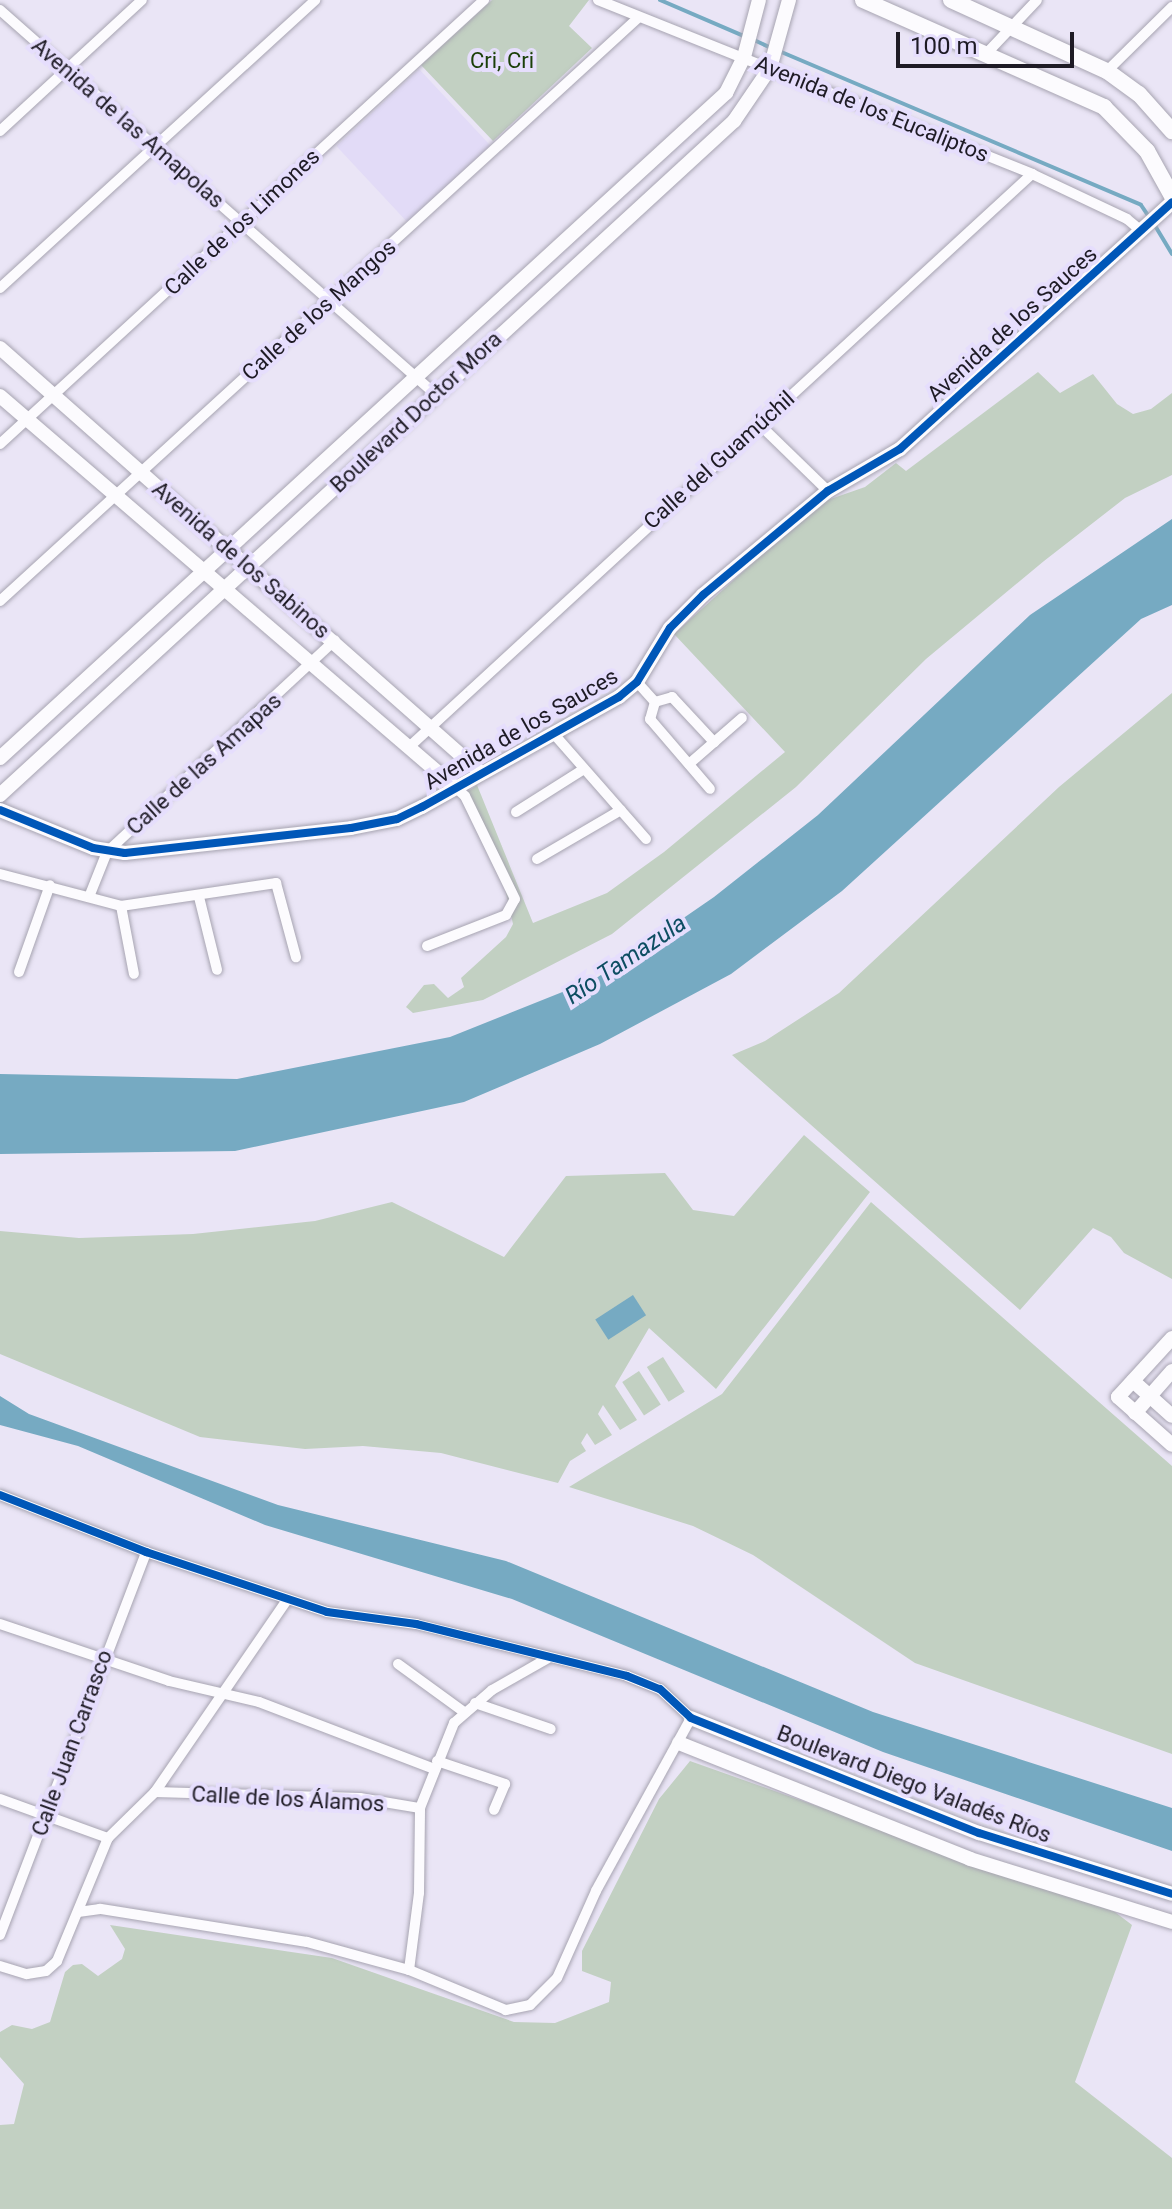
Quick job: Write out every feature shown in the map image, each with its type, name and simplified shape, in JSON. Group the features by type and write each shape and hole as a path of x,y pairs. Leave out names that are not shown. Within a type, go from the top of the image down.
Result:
{"main road":[{"path":"863,0 1104,107 1147,151 1169,203"},
{"path":"951,0 1107,71 1139,94 1172,131"}],"street":[{"path":"0,131 142,0"},
{"path":"0,288 315,0"},
{"name":"Calle de los Limones","path":"0,444 484,0"},
{"name":"Avenida de los Eucaliptos","path":"598,0 638,18 770,65 1032,174 1143,228"},
{"name":"Boulevard Doctor Mora","path":"0,758 716,102 734,81 759,0"},
{"name":"Boulevard Doctor Mora","path":"0,795 734,121 770,65 789,0"},
{"path":"986,54 1009,26 1037,0"},
{"path":"1107,71 1172,7"},
{"name":"Avenida de las Amapolas","path":"0,10 435,394"},
{"name":"Calle de los Mangos","path":"0,601 638,18"},
{"name":"Calle del Guamúchil","path":"408,748 1032,174"},
{"name":"Avenida de los Sauces","path":"0,810 107,852 364,826 397,819 553,733 637,682 684,612 828,491 900,449 1169,203"},
{"name":"Avenida de los Sabinos","path":"0,348 228,550 335,640 481,773"},
{"name":"Avenida de los Sabinos","path":"0,396 456,788"},
{"path":"759,424 828,491"},
{"name":"Calle de las Amapas","path":"89,897 107,852 311,666 335,640"},
{"path":"637,682 655,702"},
{"path":"655,702 672,697 714,742"},
{"path":"655,702 650,719 710,789"},
{"path":"689,764 742,718"},
{"path":"553,733 646,839"},
{"path":"516,812 584,769"},
{"path":"427,946 506,915 515,899 465,796 456,788"},
{"path":"537,859 621,810"},
{"path":"0,874 121,906 199,897 276,883 296,957"},
{"path":"19,972 50,885"},
{"path":"199,897 217,970"},
{"path":"121,906 134,974"},
{"path":"1172,1338 1118,1397 1172,1445"},
{"path":"1135,1413 1172,1371"},
{"path":"1133,1381 1172,1416"},
{"path":"0,1495 146,1552 327,1612 416,1624 660,1689 691,1718 542,1998 506,2010 409,1970 307,1942 100,1909 78,1912"},
{"name":"Calle Juan Carrasco","path":"0,1935 146,1552"},
{"path":"0,1966 27,1974 51,1967 78,1912 108,1838 155,1792 224,1696 287,1600"},
{"path":"0,1624 224,1696 259,1702 435,1765 505,1784 494,1810"},
{"path":"409,1970 419,1893 420,1808 435,1765 464,1712 548,1658"},
{"path":"398,1664 464,1712"},
{"path":"475,1703 551,1729"},
{"name":"Boulevard Diego Valadés Ríos","path":"691,1718 979,1833 1172,1894"},
{"name":"Boulevard Diego Valadés Ríos","path":"679,1743 970,1859 1172,1922"},
{"name":"Calle de los Álamos","path":"155,1792 331,1796 420,1808"},
{"path":"0,1799 108,1838"}],"shaded area":[{"path":"419,69 492,147 409,224 336,146"}],"green space":[{"name":"Cri, Cri","path":"492,0 589,0 569,26 592,48 493,141 421,65"},
{"path":"1038,372 1060,393 1093,374 1117,404 1133,414 1151,409 1172,393 1172,475 1125,498 1044,561 926,659 796,787 612,934 483,1000 413,1013 406,1007 424,985 434,984 448,998 464,987 461,978 506,937 513,924 497,855 467,792 477,785 533,923 607,893 664,852 785,752 674,634 819,503 865,487 896,463 906,471"},
{"path":"1172,693 1172,1279 1124,1253 1111,1237 1093,1228 1020,1310 732,1055 765,1041 839,993 1059,787"},
{"path":"804,1135 870,1192 716,1389 649,1328 615,1386 637,1420 620,1430 603,1405 598,1414 612,1435 595,1445 587,1433 581,1443 586,1451 570,1461 558,1483 441,1453 363,1446 305,1449 200,1437 0,1354 0,1231 79,1238 193,1234 315,1221 392,1202 504,1257 566,1176 665,1173 693,1210 734,1216"},
{"path":"871,1202 1172,1466 1172,1754 915,1663 753,1555 693,1526 569,1487 722,1394"},
{"path":"663,1357 685,1392 669,1402 647,1367"},
{"path":"639,1371 661,1405 644,1415 622,1382"},
{"path":"690,1761 1115,1912 1132,1925 1075,2082 1172,2158 1172,2209 0,2209 0,2125 14,2124 24,2084 0,2057 0,2032 12,2025 32,2029 50,2022 65,1972 73,1965 82,1964 98,1976 122,1959 125,1949 110,1925 332,1958 514,2022 555,2023 609,2002 611,1982 582,1971 582,1951 659,1799"}],"water":[{"name":"Río Tamazula","path":"1172,519 1172,605 1141,619 842,891 731,974 600,1044 464,1102 235,1151 0,1154 0,1074 237,1079 450,1037 595,979 714,897 818,815 1030,615"},
{"path":"633,1295 646,1315 608,1340 595,1320"},
{"path":"0,1396 29,1414 278,1505 506,1561 873,1712 1172,1808 1172,1851 883,1752 512,1599 265,1525 78,1446 0,1425"}],"waterway":[{"path":"660,0 746,37"},
{"path":"754,40 771,48"},
{"path":"779,51 1141,205 1149,217"},
{"path":"1154,224 1172,254"}],"cycle path":[{"path":"0,810 93,848 125,853 351,828 397,819 422,807 619,697 637,682 670,628 703,595 828,491 900,449 1172,202"},
{"path":"0,1495 146,1552 327,1612 416,1624 627,1676 660,1689 691,1718 979,1833 1172,1894"}]}
